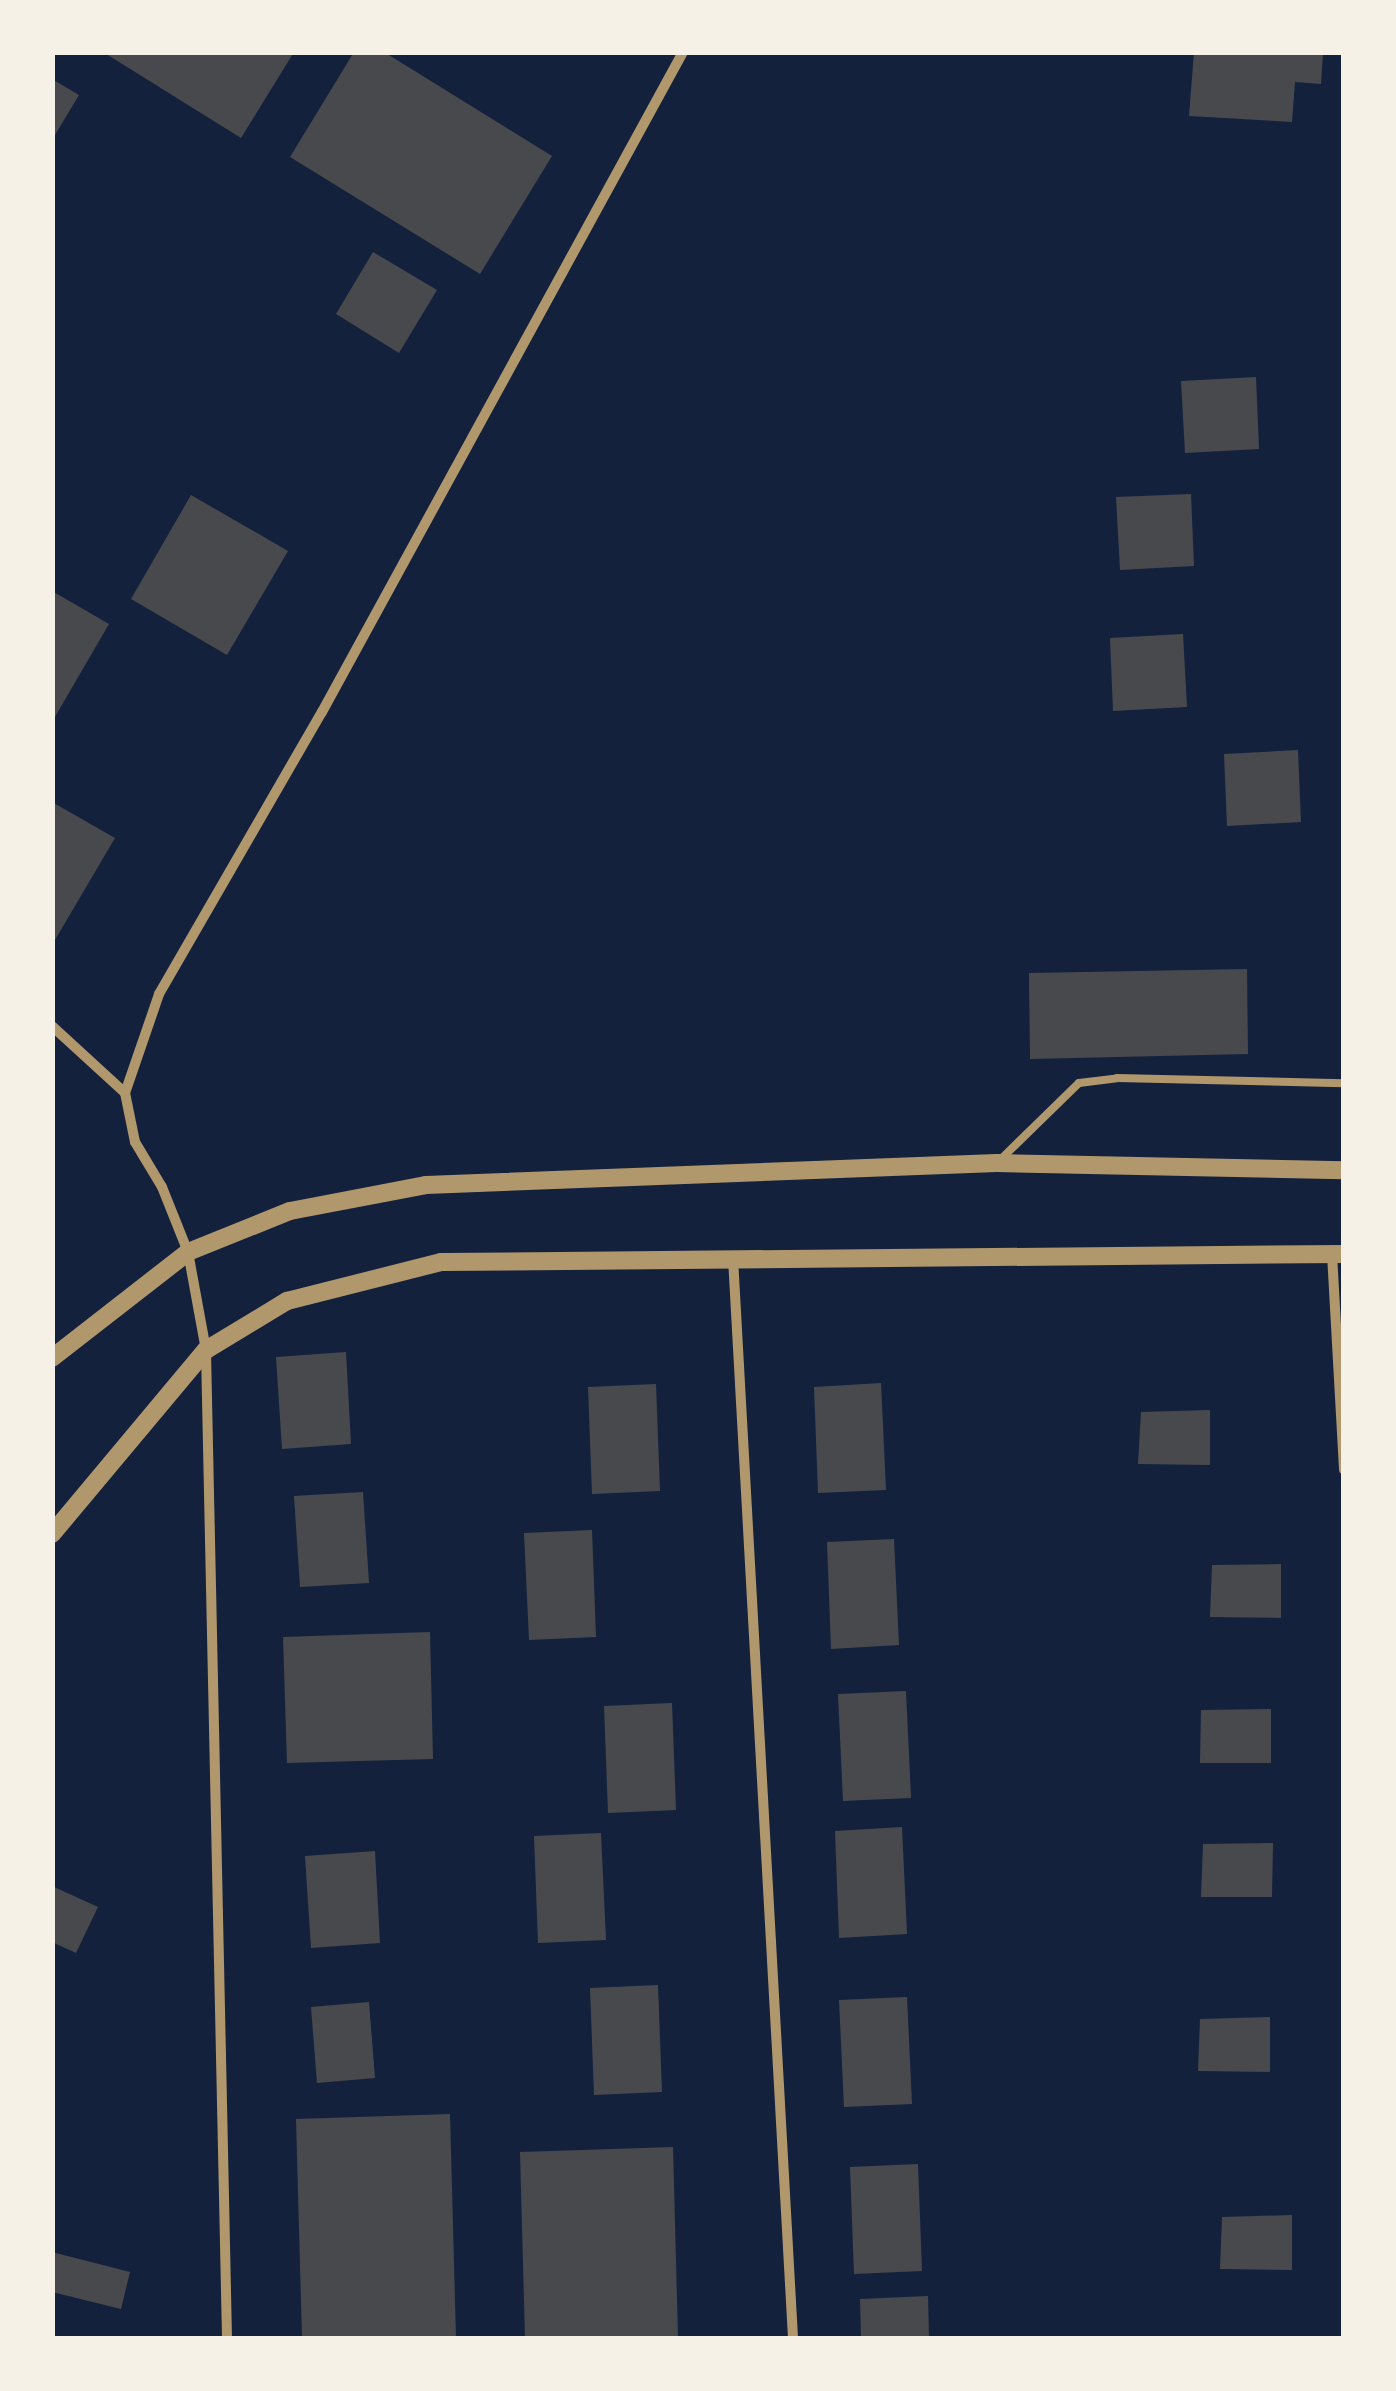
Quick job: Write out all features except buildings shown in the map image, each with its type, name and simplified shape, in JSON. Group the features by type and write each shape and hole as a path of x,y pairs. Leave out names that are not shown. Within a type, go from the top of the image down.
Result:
{"street":[{"path":"227,2338 206,1350 188,1252 162,1187 135,1142 125,1093 159,994 322,712 683,52"},
{"path":"52,1026 125,1093"},
{"path":"52,1358 188,1252 290,1211 426,1185 996,1163 1344,1170"},
{"path":"52,1534 206,1350 287,1301 440,1262 733,1256 1338,1254 1344,1470"},
{"path":"733,1256 793,2338"}],"lane":[{"path":"996,1163 1080,1083 1117,1078 1344,1083"}]}
